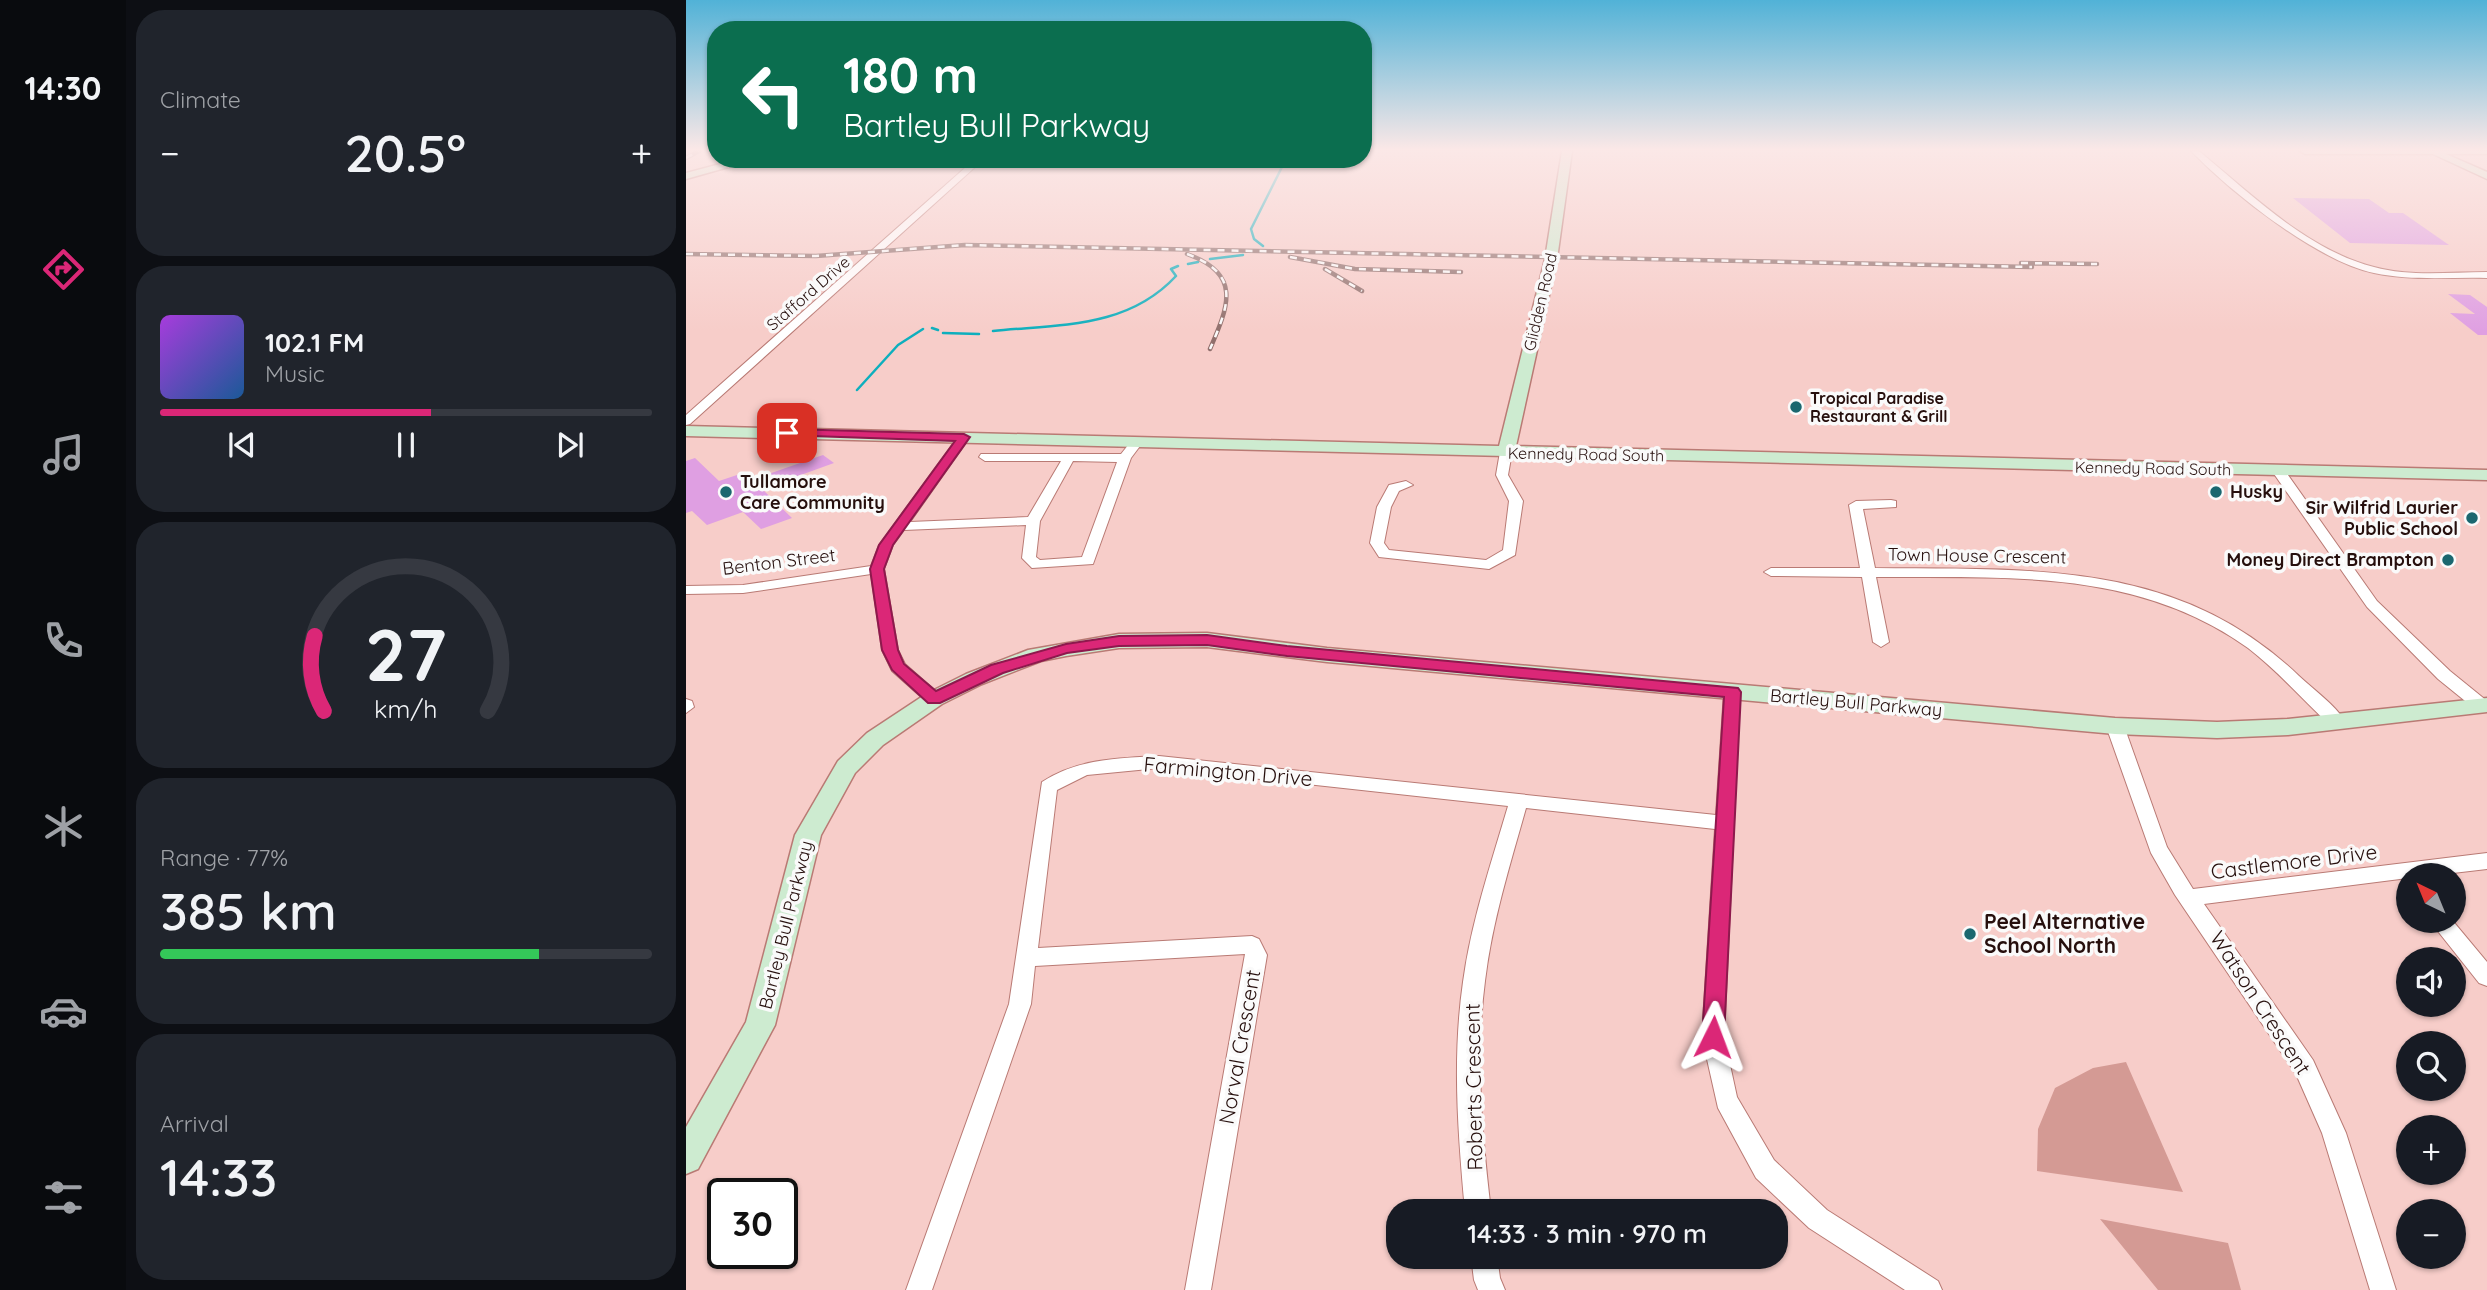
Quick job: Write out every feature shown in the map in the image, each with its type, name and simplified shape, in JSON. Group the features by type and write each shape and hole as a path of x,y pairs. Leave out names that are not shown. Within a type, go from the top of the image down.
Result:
{"street":[{"name":"Stafford Drive","path":"686,421 921,211"},
{"name":"Glidden Road","path":"1506,452 1551,259 1558,211"},
{"path":"2270,211 2293,230 2355,264 2382,272 2487,275"},
{"name":"Kennedy Road South","path":"686,431 2487,475"},
{"path":"934,699 898,667 890,650 877,569 886,545 964,437"},
{"path":"1069,458 1032,521 1029,558 1038,565 1088,561 1125,458 1137,442"},
{"path":"1406,485 1394,488 1384,507 1377,543 1384,554 1489,565 1498,562 1510,552 1516,501 1502,475 1506,452"},
{"path":"985,457 1125,458"},
{"path":"2278,471 2372,604 2444,675 2484,705"},
{"name":"Town House Crescent","path":"1881,642 1857,505 1891,504"},
{"path":"902,526 1032,521"},
{"name":"Benton Street","path":"686,590 743,589 877,569"},
{"name":"Town House Crescent","path":"1771,572 2063,576 2147,593 2215,621 2247,640 2336,721"},
{"name":"Bartley Bull Parkway","path":"686,1158 760,1025 808,835 846,767 875,740 934,699 997,669 1036,655 1119,641 1195,640 2115,726 2217,730 2336,721 2484,705"},
{"path":"1732,692 1713,1037 1726,1100 1765,1169 1818,1219 1929,1290"},
{"name":"Watson Crescent","path":"2115,726 2158,848 2189,898 2305,1067 2334,1133 2382,1290"},
{"name":"Farmington Drive","path":"919,1290 1020,1004 1048,787 1076,771 1158,762 1723,823"},
{"name":"Roberts Crescent","path":"1477,1199 1471,1148 1471,1008 1482,934 1519,800"},
{"name":"Castlemore Drive","path":"2466,866 2487,861"},
{"name":"Castlemore Drive","path":"2189,898 2396,880"},
{"path":"2450,933 2487,976"},
{"name":"Norval Crescent","path":"1026,958 1252,945 1256,955 1198,1290"},
{"path":"1486,1269 1492,1290"}],"shaded area":[{"path":"2126,1062 2183,1192 2037,1171 2038,1129 2055,1088 2093,1068"},
{"path":"2100,1219 2228,1243 2241,1290 2158,1290"}],"building":[{"path":"2310,211 2403,213 2449,245 2350,243"},
{"path":"2448,294 2470,295 2487,307 2487,335 2478,335 2450,313 2475,314"},
{"name":"Tullamore Care Community","path":"823,455 834,463 762,489 792,518 761,529 743,512 707,525 692,511 686,513 686,461 695,458 719,481 743,473 751,480"}],"waterway":[{"path":"1260,211 1251,229 1254,239 1263,246"},
{"path":"1210,259 1243,255"},
{"path":"1188,264 1198,262"},
{"path":"993,331 1091,321 1114,315 1157,293 1176,276 1171,269 1178,266"},
{"path":"932,328 938,330"},
{"path":"857,390 898,345 923,329"},
{"path":"943,333 979,334"}],"railway":[{"path":"686,254 816,256 965,245 2032,267"},
{"path":"1187,254 1205,262 1216,271 1226,292 1226,305 1210,349"},
{"path":"1290,257 1355,269 1461,272"},
{"path":"2021,263 2097,264"},
{"path":"1325,269 1362,291"}],"place":[{"name":"Tropical Paradise Restaurant & Grill","path":"1796,407"},
{"name":"Tullamore Care Community","path":"726,492"},
{"name":"Husky","path":"2216,492"},
{"name":"Sir Wilfrid Laurier Public School","path":"2472,518"},
{"name":"Money Direct Brampton","path":"2448,560"},
{"name":"Peel Alternative School North","path":"1970,934"}],"route":[{"path":"787,433 964,437 886,545 877,569 883,620 890,650 898,667 934,699 997,669 1036,655 1119,641 1207,640 1287,651 1732,692 1713,1037"}]}
